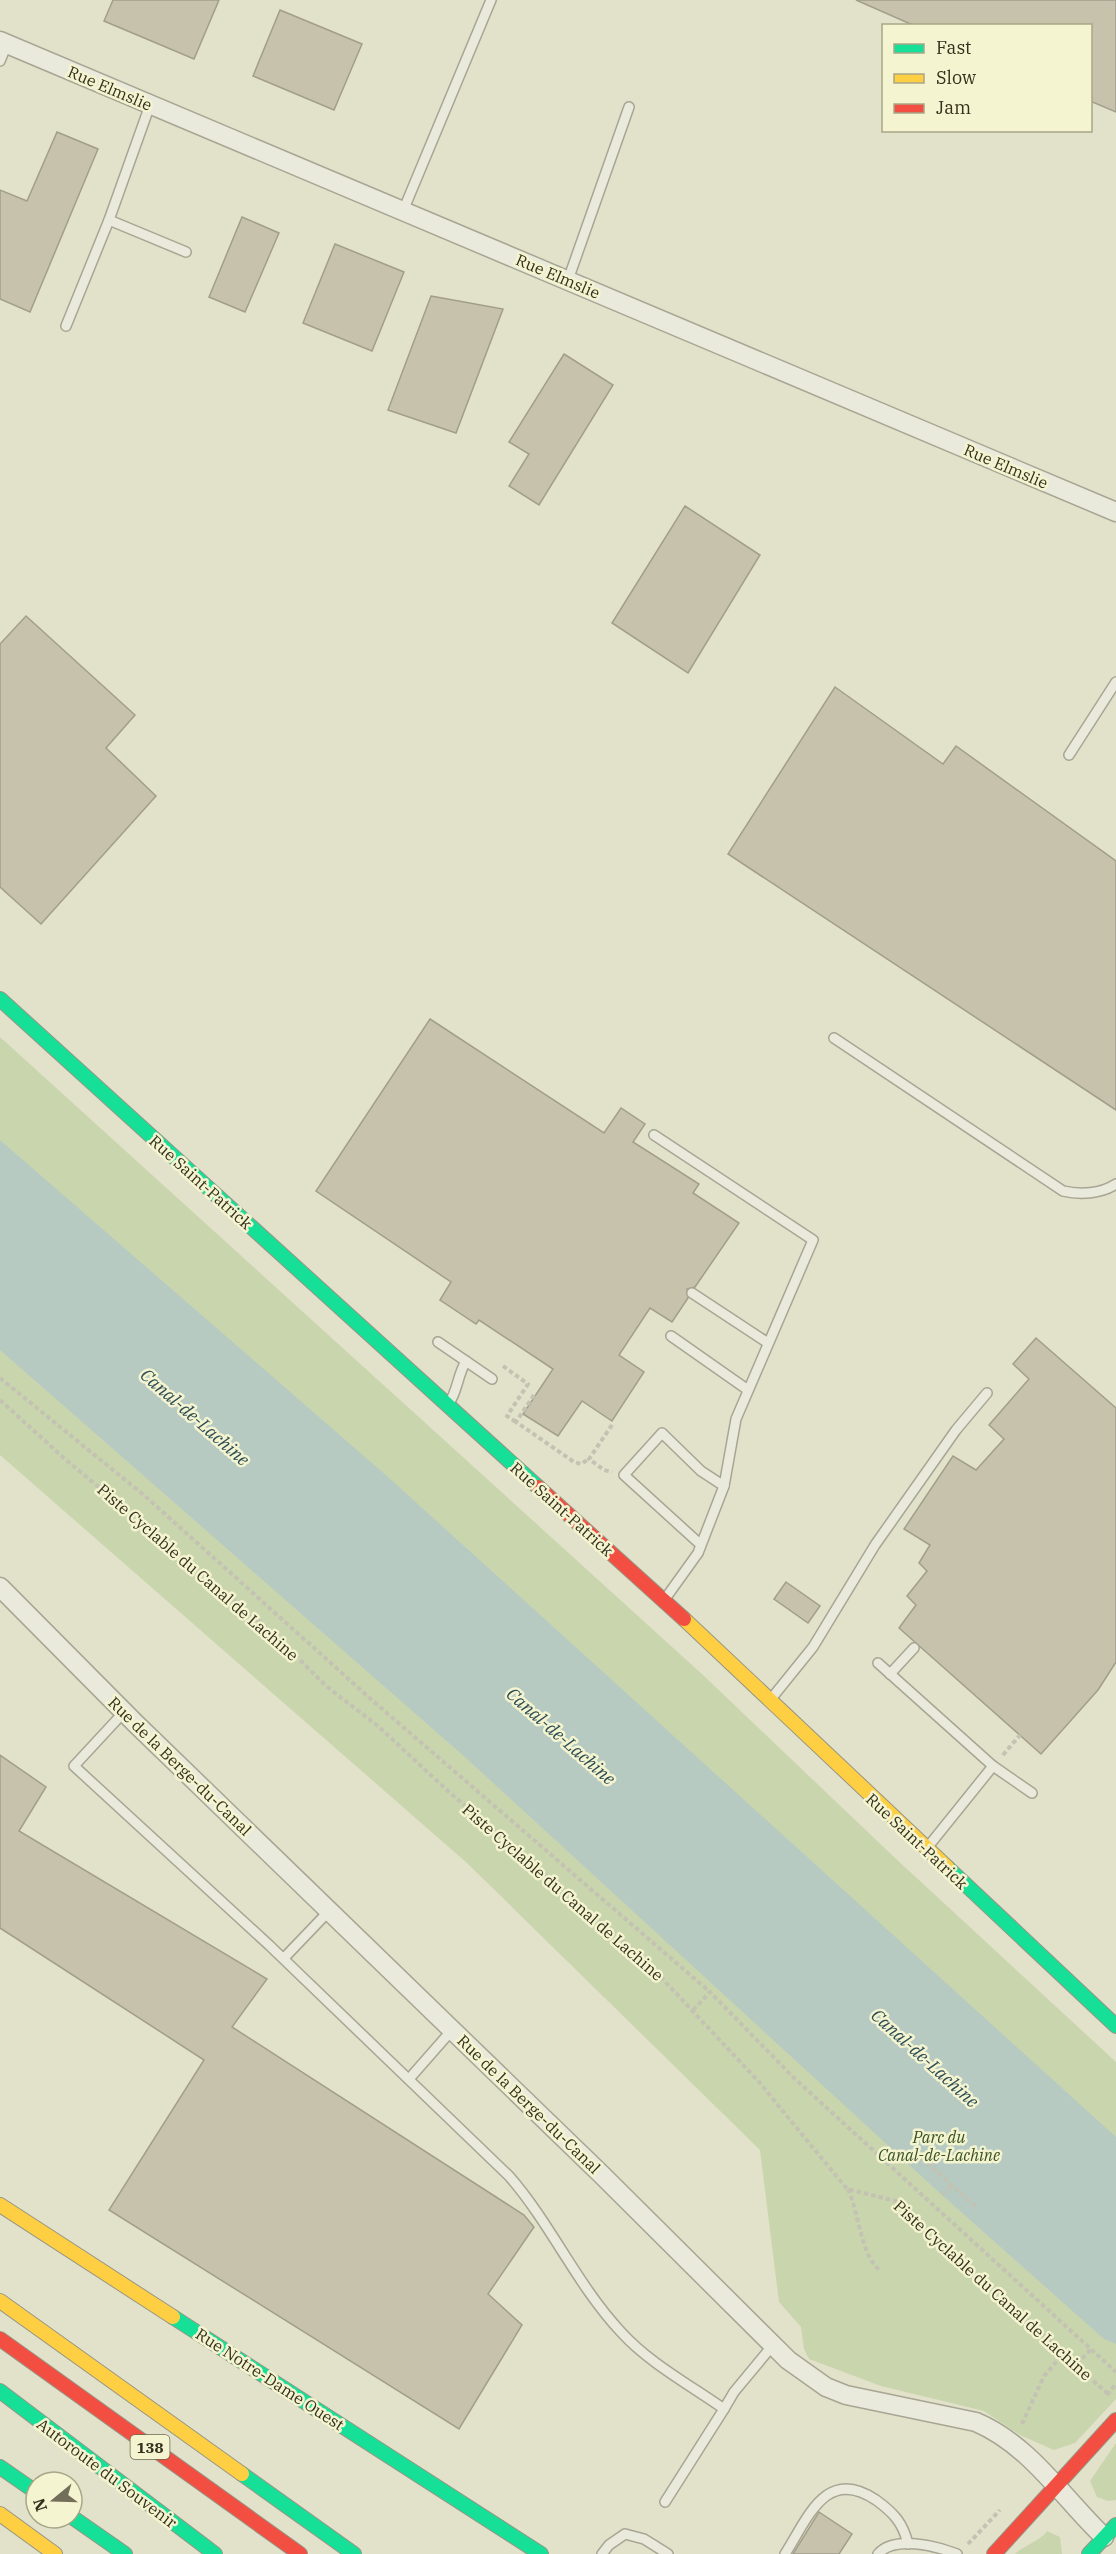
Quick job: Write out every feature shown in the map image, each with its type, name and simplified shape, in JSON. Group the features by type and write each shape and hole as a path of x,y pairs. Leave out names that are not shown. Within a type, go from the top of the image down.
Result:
{"main road":[{"name":"Rue Saint-Patrick","path":"0,999 663,1601 1116,2026"},
{"name":"Rue Notre-Dame Ouest","path":"0,2205 541,2554"},
{"path":"0,2301 354,2554"},
{"name":"138","path":"0,2339 300,2554"},
{"name":"Autoroute du Souvenir","path":"0,2391 215,2554"},
{"path":"994,2554 1116,2420"},
{"path":"4,2469 24,2483"},
{"path":"0,2514 55,2554"},
{"path":"84,2525 125,2554"},
{"path":"1089,2554 1110,2535"}],"street":[{"name":"Rue Elmslie","path":"2,49 150,105 1116,513"},
{"name":"Rue de la Berge-du-Canal","path":"0,1587 124,1712 772,2345 809,2376 835,2391 976,2422 991,2428 1010,2439 1056,2487 1110,2535"}],"lane":[{"path":"403,211 491,0"},
{"path":"66,326 110,220 150,105"},
{"path":"568,280 629,107"},
{"path":"110,220 186,252"},
{"path":"1069,755 1116,682"},
{"path":"834,1038 1063,1191 1076,1194 1097,1192 1116,1184"},
{"path":"654,1135 813,1239 736,1419 724,1486 701,1545 694,1561 663,1601"},
{"path":"692,1293 768,1343"},
{"path":"671,1336 748,1390"},
{"path":"438,1342 492,1379"},
{"path":"448,1405 456,1393 459,1376 466,1361"},
{"path":"770,1701 813,1647 874,1545 956,1430 987,1392"},
{"path":"701,1545 624,1475 662,1433 700,1471 724,1486"},
{"path":"890,1674 914,1648"},
{"path":"878,1663 993,1766 1032,1793"},
{"path":"124,1712 74,1766 284,1958 525,2194 603,2311 622,2334 651,2358 724,2409"},
{"path":"926,1850 993,1766"},
{"path":"284,1958 329,1911"},
{"path":"410,2079 452,2030"},
{"path":"665,2502 734,2392 772,2345"},
{"path":"785,2554 824,2496 841,2488 856,2489 886,2507 902,2523 909,2544"},
{"path":"602,2554 609,2545 625,2535 644,2539 668,2554"},
{"path":"878,2554 891,2544 909,2544 957,2554"}],"path":[{"path":"495,1360 528,1384 507,1416 574,1462 581,1464 589,1460 612,1425"},
{"path":"0,1378 145,1496 373,1701 710,1992 794,2078 1116,2372"},
{"path":"516,1422 534,1395"},
{"name":"Piste Cyclable du Canal de Lachine","path":"0,1400 65,1460 271,1631 326,1686 378,1726 474,1815 618,1935 693,2010 759,2082 848,2189 896,2201 1108,2394 1116,2384"},
{"path":"589,1460 604,1470"},
{"path":"993,1766 1020,1735"},
{"path":"693,2010 710,1992"},
{"path":"916,2152 976,2207"},
{"path":"942,2195 952,2186"},
{"path":"848,2189 860,2220 868,2260 881,2271"},
{"path":"1077,2364 1092,2348"},
{"path":"1022,2424 1044,2376 1064,2352"}],"green space":[{"name":"Parc du Canal-de-Lachine","path":"0,1037 703,1675 894,1857 1116,2062 1116,2399 1075,2443 1054,2450 1020,2435 984,2411 881,2386 809,2359 804,2349 801,2327 779,2302 760,2150 467,1863 0,1455"},
{"path":"1116,2443 1116,2500 1108,2501 1097,2497 1090,2481"},
{"path":"1047,2531 1060,2537 1062,2554 1015,2554 1041,2537"}],"water":[{"name":"Canal-de-Lachine","path":"0,1140 388,1477 1116,2137 1116,2344 1104,2339 942,2195 466,1758 0,1350"}],"building":[{"path":"113,0 219,0 194,59 104,21"},
{"path":"856,0 1116,0 1116,112 1092,102 1092,24 910,24"},
{"path":"280,10 362,44 334,110 253,76"},
{"path":"57,132 98,149 30,312 0,299 0,190 27,201"},
{"path":"242,217 279,233 245,312 209,297"},
{"path":"335,244 404,272 372,351 303,323"},
{"path":"431,296 503,309 456,433 388,410"},
{"path":"564,354 613,385 539,505 509,486 529,454 509,442"},
{"path":"685,506 760,555 688,673 612,623"},
{"path":"26,616 135,715 106,748 156,796 41,924 0,887 0,644"},
{"path":"835,687 943,764 956,746 1116,861 1116,1110 728,854"},
{"path":"430,1019 604,1133 621,1108 645,1124 633,1142 699,1184 693,1193 739,1223 695,1287 687,1289 688,1298 672,1322 650,1308 619,1355 644,1372 612,1421 582,1401 558,1436 523,1414 553,1369 479,1320 476,1324 440,1300 451,1282 316,1191"},
{"path":"1036,1338 1116,1408 1116,1662 1098,1690 1041,1754 899,1628 916,1605 907,1596 927,1571 919,1563 930,1545 904,1529 953,1456 976,1470 1004,1439 989,1425 1029,1379 1013,1364"},
{"path":"786,1582 820,1606 808,1623 774,1599"},
{"path":"0,1755 46,1787 19,1831 267,1979 232,2027 524,2215 534,2227 488,2294 522,2325 459,2429 109,2210 204,2060 0,1928"},
{"path":"819,2512 852,2534 839,2554 793,2554"}],"traffic: fast":[{"path":"0,999 538,1487"},
{"path":"948,1868 1116,2026"},
{"path":"173,2317 541,2554"},
{"path":"0,2391 215,2554"},
{"path":"0,2467 24,2484"},
{"path":"242,2474 354,2554"},
{"path":"84,2525 125,2554"},
{"path":"1089,2554 1116,2525"}],"traffic: slow":[{"path":"684,1619 948,1868"},
{"path":"0,2205 173,2317"},
{"path":"0,2301 242,2474"},
{"path":"0,2514 55,2554"}],"traffic: jam":[{"path":"538,1487 684,1619"},
{"path":"0,2339 300,2554"},
{"path":"994,2554 1116,2420"}]}
